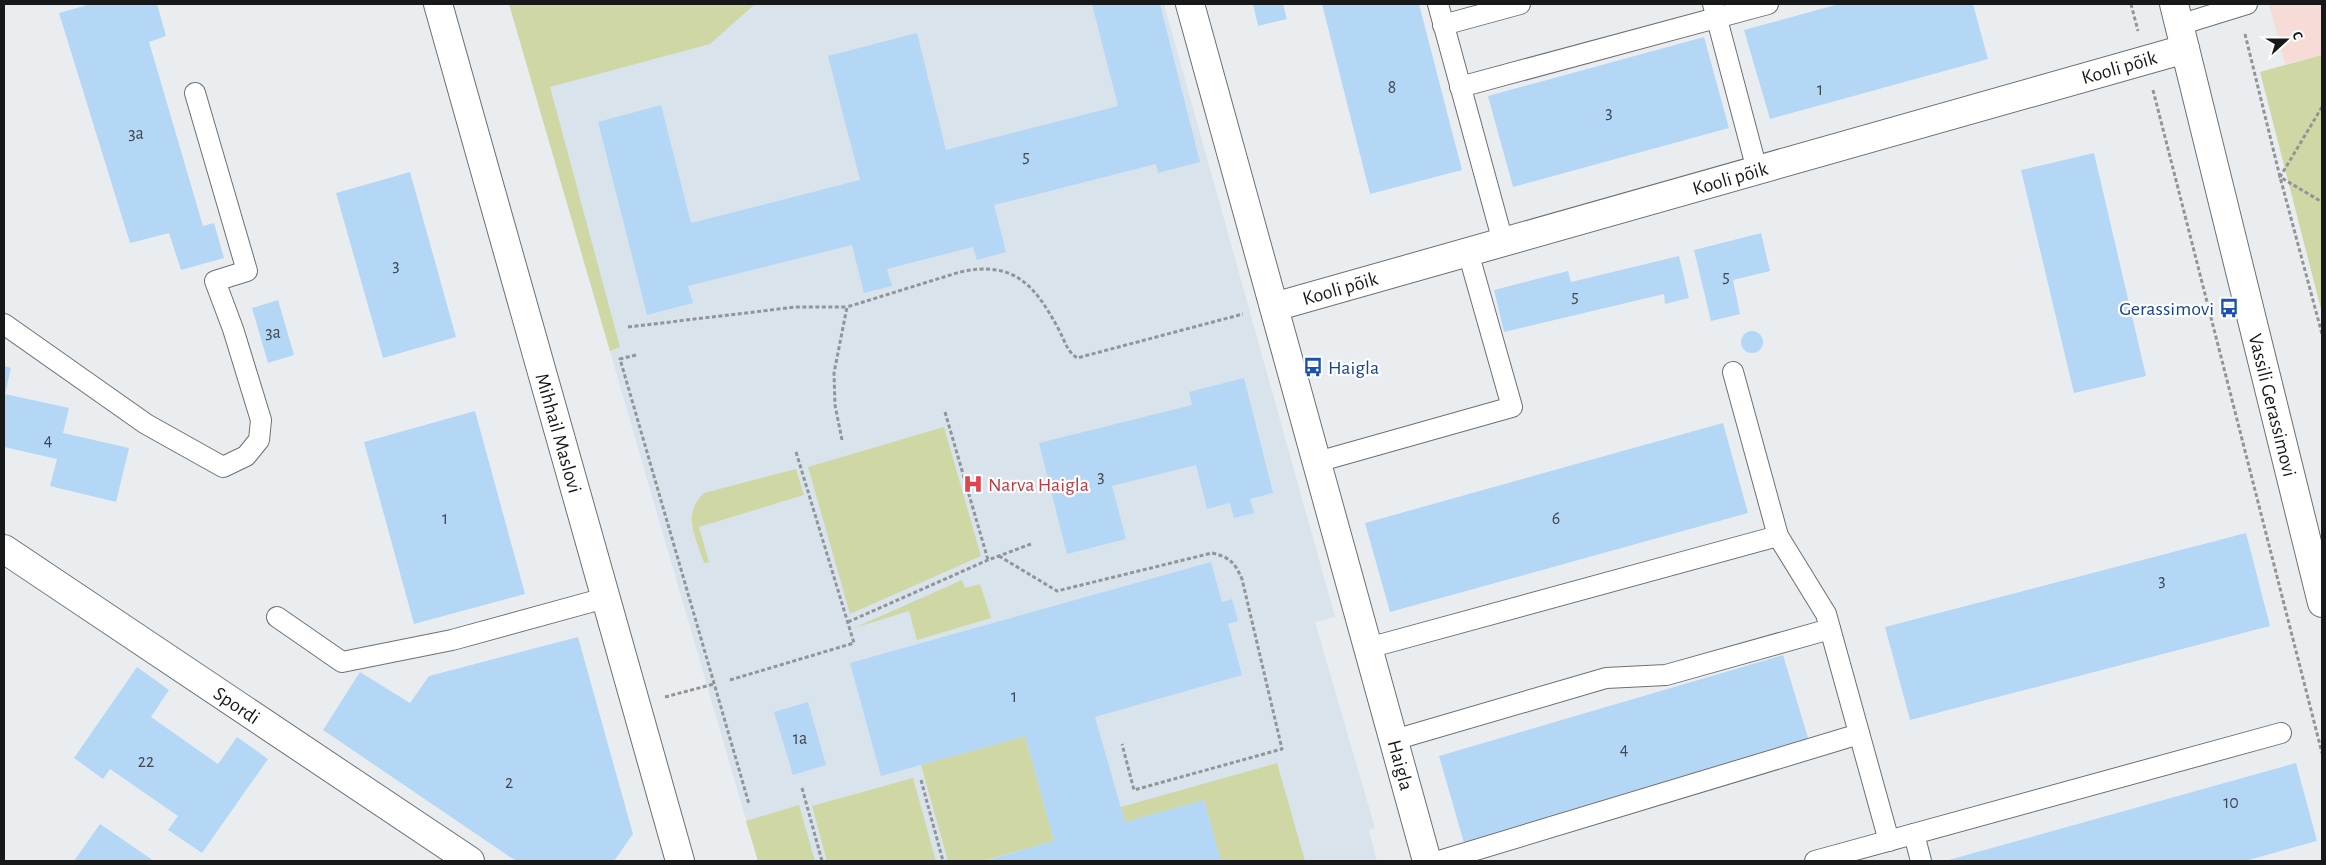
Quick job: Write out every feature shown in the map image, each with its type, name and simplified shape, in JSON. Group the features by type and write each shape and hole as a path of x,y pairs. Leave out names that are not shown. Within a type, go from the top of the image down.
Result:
{"street":[{"name":"Mihhail Maslovi","path":"438,4 680,861"},
{"name":"Haigla","path":"1190,4 1427,861"},
{"name":"Kooli põik","path":"1274,307 2145,60 2179,26"},
{"name":"Vassili Gerassimovi","path":"2179,26 2322,603"},
{"name":"Spordi","path":"4,549 470,861"}],"lane":[{"path":"1438,4 1503,242"},
{"path":"1444,25 1520,4"},
{"path":"1460,87 1714,11 1768,4"},
{"path":"2179,26 2243,5"},
{"path":"1714,11 1758,170"},
{"path":"4,324 146,424 223,466 246,456 259,440 261,420 233,329 215,282 247,271 195,93"},
{"path":"1317,462 1512,407 1468,252"},
{"path":"1733,372 1778,536 1826,614 1889,841"},
{"path":"1368,648 1778,536"},
{"path":"278,617 342,662 452,640 605,598"},
{"path":"1394,740 1606,678 1666,675 1830,629"},
{"path":"1815,861 1866,855 1889,841 2281,733"},
{"path":"1439,861 1859,734"},
{"path":"1914,834 1922,861"}],"path":[{"path":"2131,4 2322,753"},
{"path":"2243,5 2280,177 2322,334"},
{"path":"2280,177 2322,106"},
{"path":"2280,177 2322,202"},
{"path":"628,327 796,307 847,307 975,268 994,268 1010,272 1028,286 1051,315 1069,352 1077,358 1244,314"},
{"path":"842,440 835,405 834,373 847,307"},
{"path":"636,354 620,359 748,804"},
{"path":"945,412 988,560"},
{"path":"730,680 854,642 796,452"},
{"path":"848,622 988,560 1031,544"},
{"path":"999,556 1057,591 1212,553 1226,556 1236,564 1242,579 1282,749 1134,790 1122,744"},
{"path":"636,705 714,684"},
{"path":"921,780 943,861"},
{"path":"802,788 822,861"}],"shaded area":[{"name":"Narva Haigla","path":"509,4 1164,4 1335,617 1315,622 1375,828 1369,830 1377,861 758,861"},
{"path":"2269,4 2322,4 2322,55 2285,64"}],"green space":[{"path":"509,4 755,4 710,44 550,87 620,347 610,351"},
{"path":"2322,55 2322,313 2260,72"},
{"path":"944,427 981,556 850,614 808,467"},
{"path":"796,469 804,495 699,527 709,562 704,563 694,535 692,518 697,501 704,493"},
{"path":"962,580 965,588 980,584 991,618 917,640 909,611 854,628"},
{"path":"1025,736 1054,841 982,861 948,861 921,765"},
{"path":"1277,763 1305,861 1221,861 1204,800 1125,822 1121,807"},
{"path":"913,778 936,861 827,861 812,806"},
{"path":"799,805 815,861 758,861 746,821"}],"building":[{"path":"91,4 157,4 166,36 149,42 203,226 214,223 224,258 181,270 169,233 130,243 59,13"},
{"path":"1092,4 1160,4 1200,162 1158,173 1156,164 994,205 1006,252 977,260 973,247 887,269 892,286 864,293 852,245 688,286 693,303 647,315 598,122 661,105 691,223 860,180 828,56 917,33 946,150 1118,106"},
{"path":"1253,4 1283,4 1287,19 1258,26"},
{"path":"1322,4 1419,4 1462,170 1370,194"},
{"path":"1839,4 1973,4 1988,59 1770,119 1744,30"},
{"path":"1704,37 1729,128 1513,187 1488,96"},
{"path":"2094,153 2146,376 2074,393 2021,170"},
{"path":"410,172 456,337 383,358 336,193"},
{"path":"1761,233 1770,271 1733,280 1740,314 1711,321 1694,250"},
{"path":"1679,256 1689,298 1665,304 1664,294 1504,332 1494,290 1568,271 1571,282"},
{"path":"278,300 294,355 268,363 252,308"},
{"path":"1752,331 1760,334 1763,342 1760,350 1752,353 1744,350 1741,342 1744,334"},
{"path":"4,366 11,368 5,394 69,408 63,433 129,448 116,502 50,486 57,459 4,447"},
{"path":"1244,378 1273,493 1250,499 1254,513 1234,518 1230,503 1207,509 1196,465 1112,486 1126,539 1067,554 1039,443 1192,405 1189,392"},
{"path":"475,411 525,594 414,624 364,442"},
{"path":"1723,423 1748,513 1390,612 1365,523"},
{"path":"2246,533 2270,626 1910,720 1885,627"},
{"path":"1211,562 1222,602 1232,599 1238,621 1228,624 1242,675 1095,717 1125,822 1204,800 1221,861 984,861 1054,841 1025,736 881,776 850,663"},
{"path":"578,637 633,834 614,861 516,861 323,730 360,672 410,703 429,676"},
{"path":"1783,655 1809,741 1464,843 1439,756"},
{"path":"137,667 169,690 151,717 218,764 237,737 268,759 202,853 168,830 178,816 110,769 103,779 74,758"},
{"path":"808,702 826,765 793,775 774,712"},
{"path":"2296,763 2317,841 2245,861 1945,861"},
{"path":"100,824 154,861 74,861"}],"place":[{"name":"Gerassimovi","path":"2229,308"},
{"name":"Haigla","path":"1313,367"},
{"name":"Narva Haigla","path":"973,484"}]}
